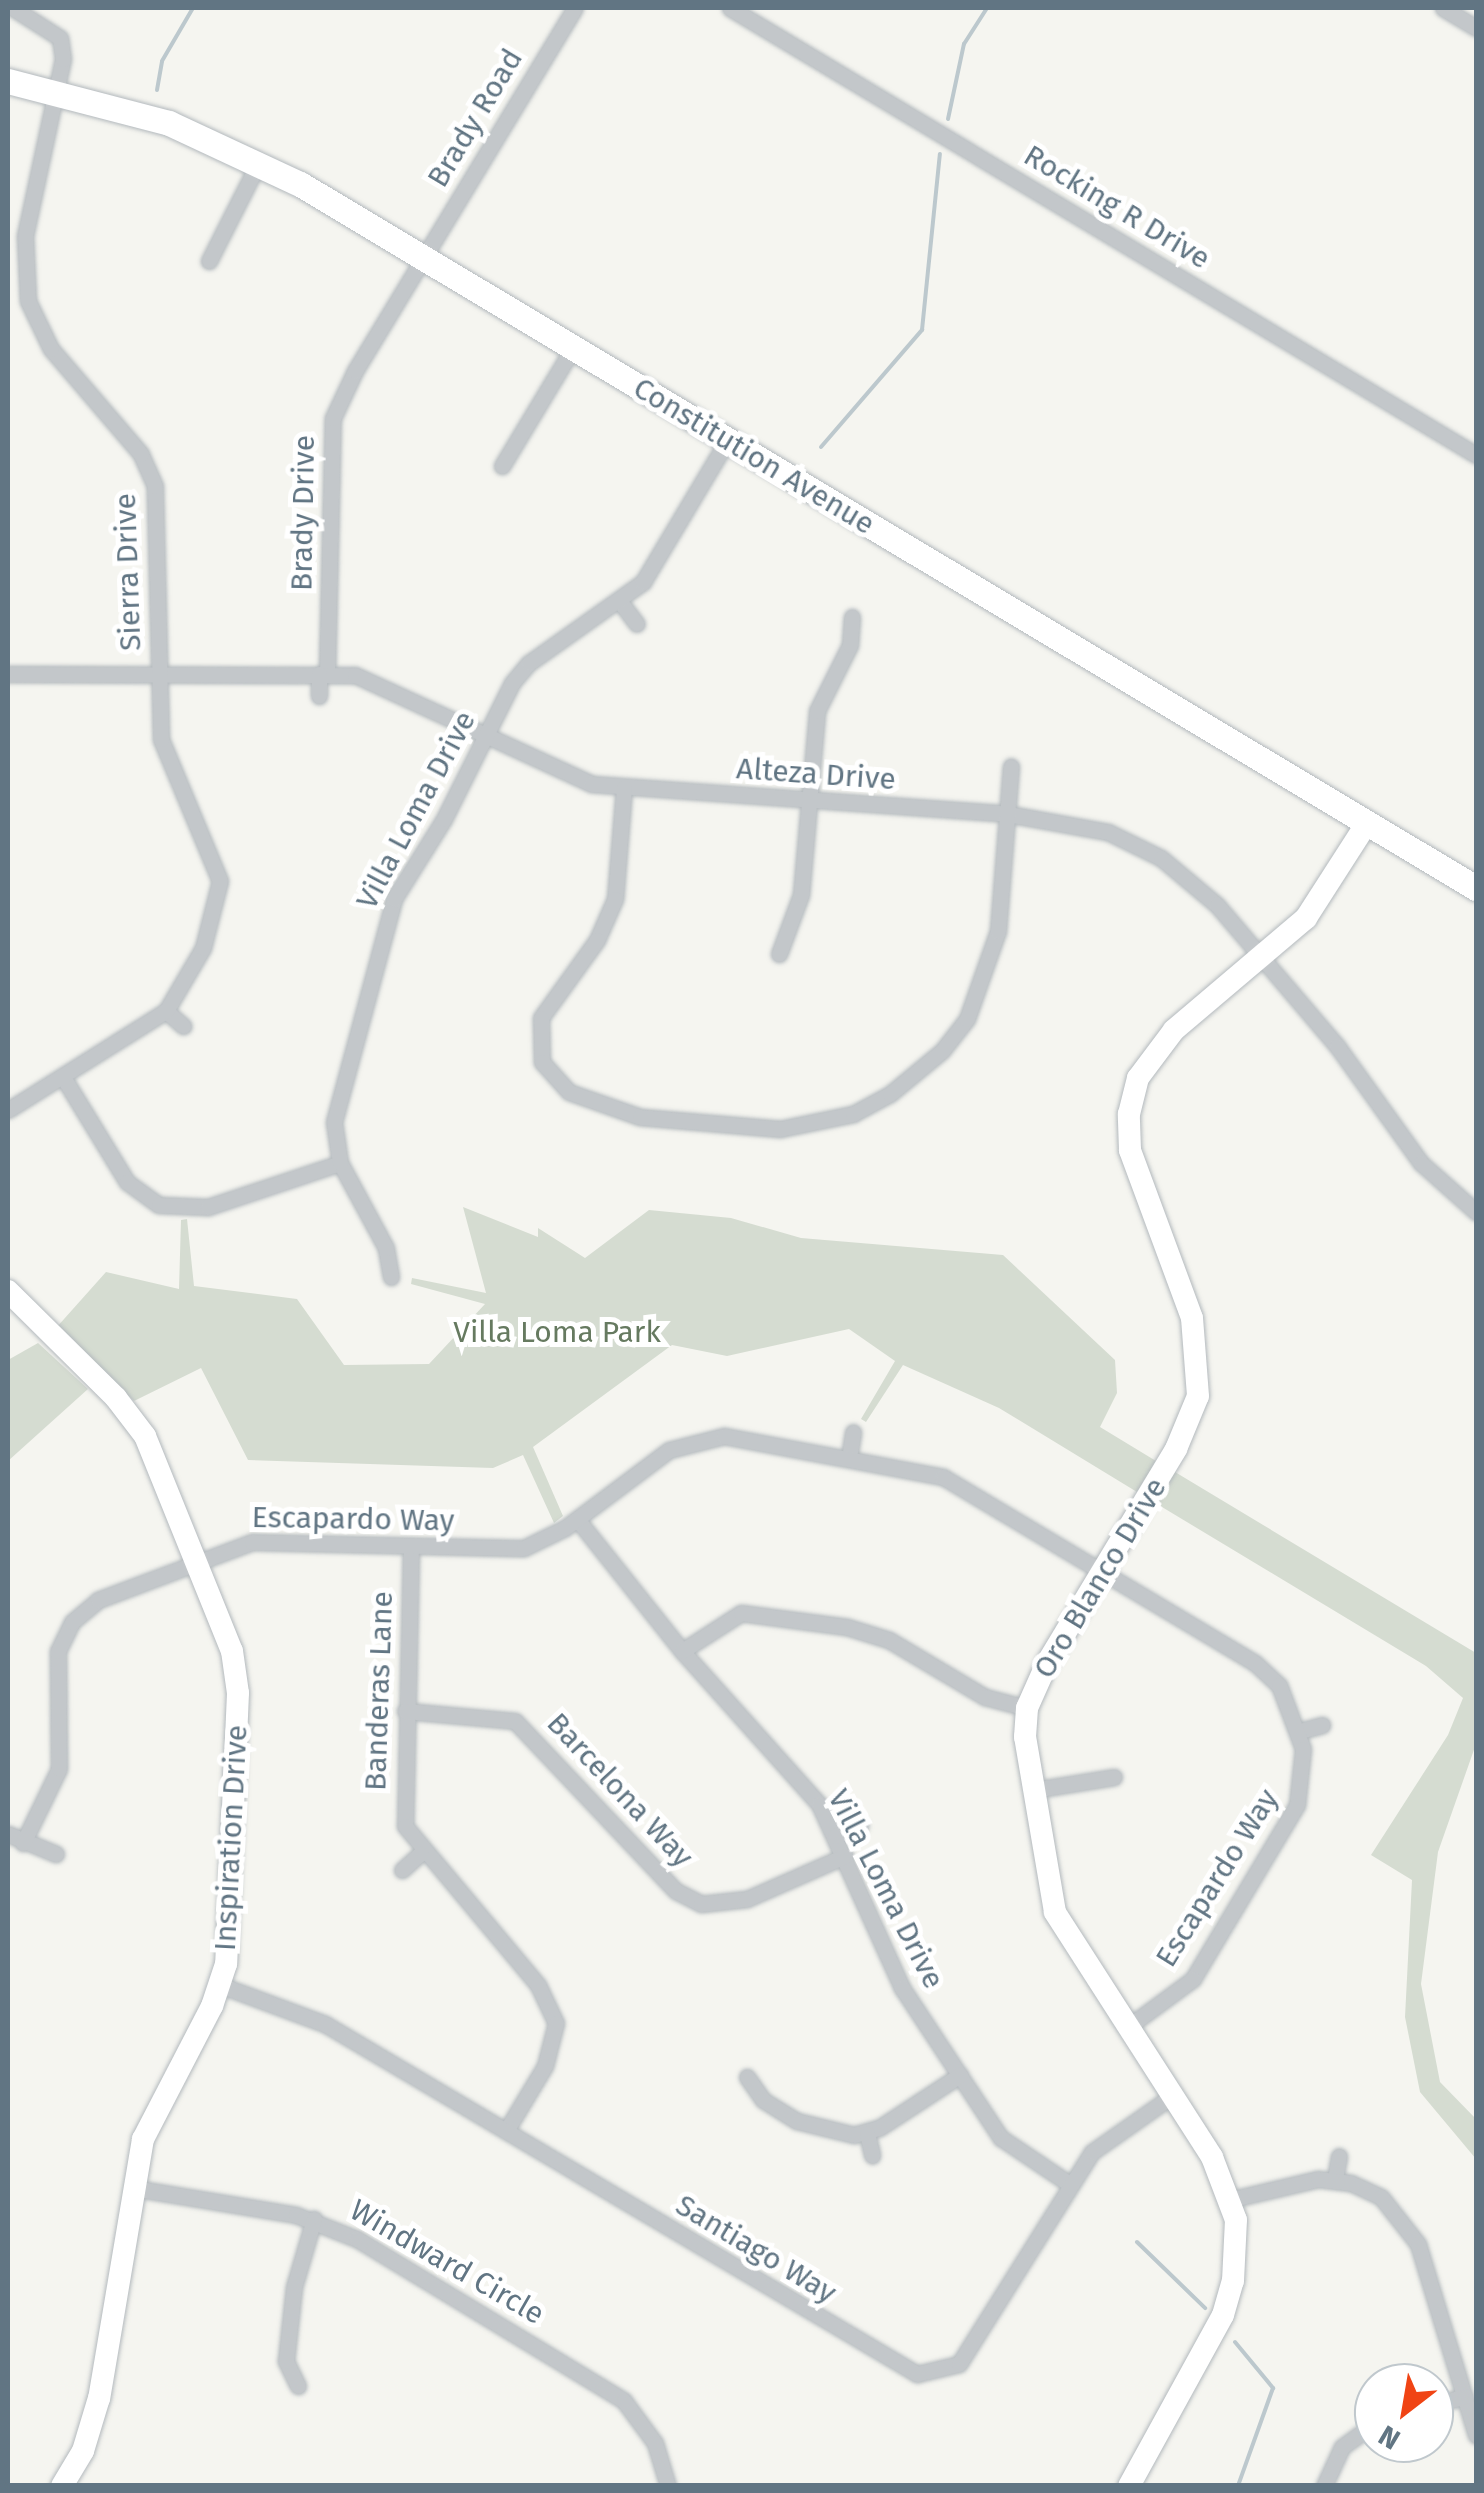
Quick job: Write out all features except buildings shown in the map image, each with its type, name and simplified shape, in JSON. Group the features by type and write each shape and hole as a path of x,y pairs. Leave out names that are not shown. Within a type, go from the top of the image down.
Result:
{"main road":[{"name":"Constitution Avenue","path":"8,81 56,90 169,123 259,162 1476,888"}],"street":[{"name":"Sierra Drive","path":"8,1110 166,1011 204,948 220,881 166,757 159,674 156,486 141,454 51,348 16,269 56,90 60,38 13,8"},
{"name":"Brady Road","path":"423,258 575,8"},
{"name":"Rocking R Drive","path":"730,8 1476,454"},
{"path":"1442,8 1476,28"},
{"path":"209,261 259,162"},
{"name":"Brady Drive","path":"319,696 333,418 423,258"},
{"path":"502,466 573,348"},
{"name":"Villa Loma Drive","path":"391,1277 386,1248 340,1163 336,1106 388,914 521,671 621,603 654,567 728,441"},
{"path":"621,603 637,624"},
{"path":"779,954 798,912 818,711 850,645 852,617"},
{"name":"Alteza Drive","path":"8,674 323,673 370,680 573,779 624,788 1008,814 1090,827 1144,848 1203,891 1262,958 1421,1164 1476,1212"},
{"path":"624,788 615,899 597,940 541,1018 542,1062 557,1083 584,1099 640,1116 740,1130 852,1114 909,1080 950,1042 990,968 1011,767"},
{"name":"Oro Blanco Drive","path":"1130,2486 1230,2297 1238,2240 1233,2200 1173,2095 1055,1912 1034,1790 1027,1708 1187,1428 1200,1379 1192,1318 1130,1150 1131,1097 1156,1048 1262,958 1321,900 1367,822"},
{"path":"166,1011 183,1026"},
{"path":"63,1077 127,1182 159,1205 208,1206 340,1163"},
{"name":"Inspiration Drive","path":"8,1291 138,1426 232,1651 238,1693 229,1947 220,1985 158,2103 133,2188 96,2409 83,2451 62,2486"},
{"path":"850,1458 853,1432"},
{"name":"Escapardo Way","path":"23,1843 59,1769 56,1668 72,1622 98,1600 196,1560 270,1540 524,1548 577,1519 669,1450 696,1438 724,1436 943,1477 1103,1570 1269,1674 1300,1731 1304,1780 1292,1818 1193,1978 1128,2027"},
{"name":"Villa Loma Drive","path":"577,1519 682,1651 818,1804 902,1988 1010,2148 1071,2184"},
{"name":"Banderas Lane","path":"411,1547 403,1814 421,1853 538,1985 556,2023"},
{"path":"682,1651 741,1613 846,1626 876,1634 976,1693 1027,1708"},
{"name":"Barcelona Way","path":"405,1711 518,1714 688,1898 729,1904 844,1856"},
{"path":"1300,1731 1322,1725"},
{"path":"1034,1790 1114,1777"},
{"path":"835,1836 860,1826"},
{"path":"8,1834 56,1854"},
{"path":"402,1870 421,1853"},
{"name":"Santiago Way","path":"220,1985 304,2013 917,2374 951,2370 967,2354 1101,2142 1173,2095"},
{"path":"506,2131 545,2066 556,2023 576,2020"},
{"path":"746,2078 763,2100 812,2129 867,2133 960,2075"},
{"path":"867,2133 872,2155"},
{"path":"1335,2180 1338,2156"},
{"path":"1233,2200 1298,2181 1335,2180 1381,2197 1407,2225 1476,2435"},
{"name":"Windward Circle","path":"133,2188 314,2219 624,2401 655,2442 668,2486"},
{"path":"298,2386 286,2361 294,2287 314,2219"},
{"path":"1454,2399 1465,2396"},
{"path":"1324,2486 1342,2447 1354,2438"}],"green space":[{"name":"Villa Loma Park","path":"463,1207 538,1237 538,1228 585,1258 649,1210 731,1218 801,1238 1003,1255 1115,1360 1117,1393 1100,1427 1156,1461 1137,1492 999,1408 903,1365 866,1422 861,1419 895,1361 849,1329 727,1356 672,1345 533,1447 563,1516 554,1523 523,1455 493,1468 248,1460 201,1368 134,1401 56,1328 106,1272 179,1289 181,1220 187,1219 194,1286 297,1299 344,1365 429,1364 485,1304 411,1284 412,1278 486,1293"},
{"path":"38,1343 88,1389 8,1461 8,1360"},
{"path":"1175,1472 1476,1653 1476,1744 1438,1852 1421,1984 1440,2082 1476,2119 1476,2159 1420,2092 1405,2017 1412,1880 1371,1855 1448,1735 1463,1698 1426,1666 1157,1504"}],"waterway":[{"path":"157,90 162,61 193,8"},
{"path":"948,119 964,44 987,8"},
{"path":"821,447 922,330 940,154"},
{"path":"1137,2242 1205,2308"},
{"path":"1235,2342 1273,2388 1238,2486"}]}
